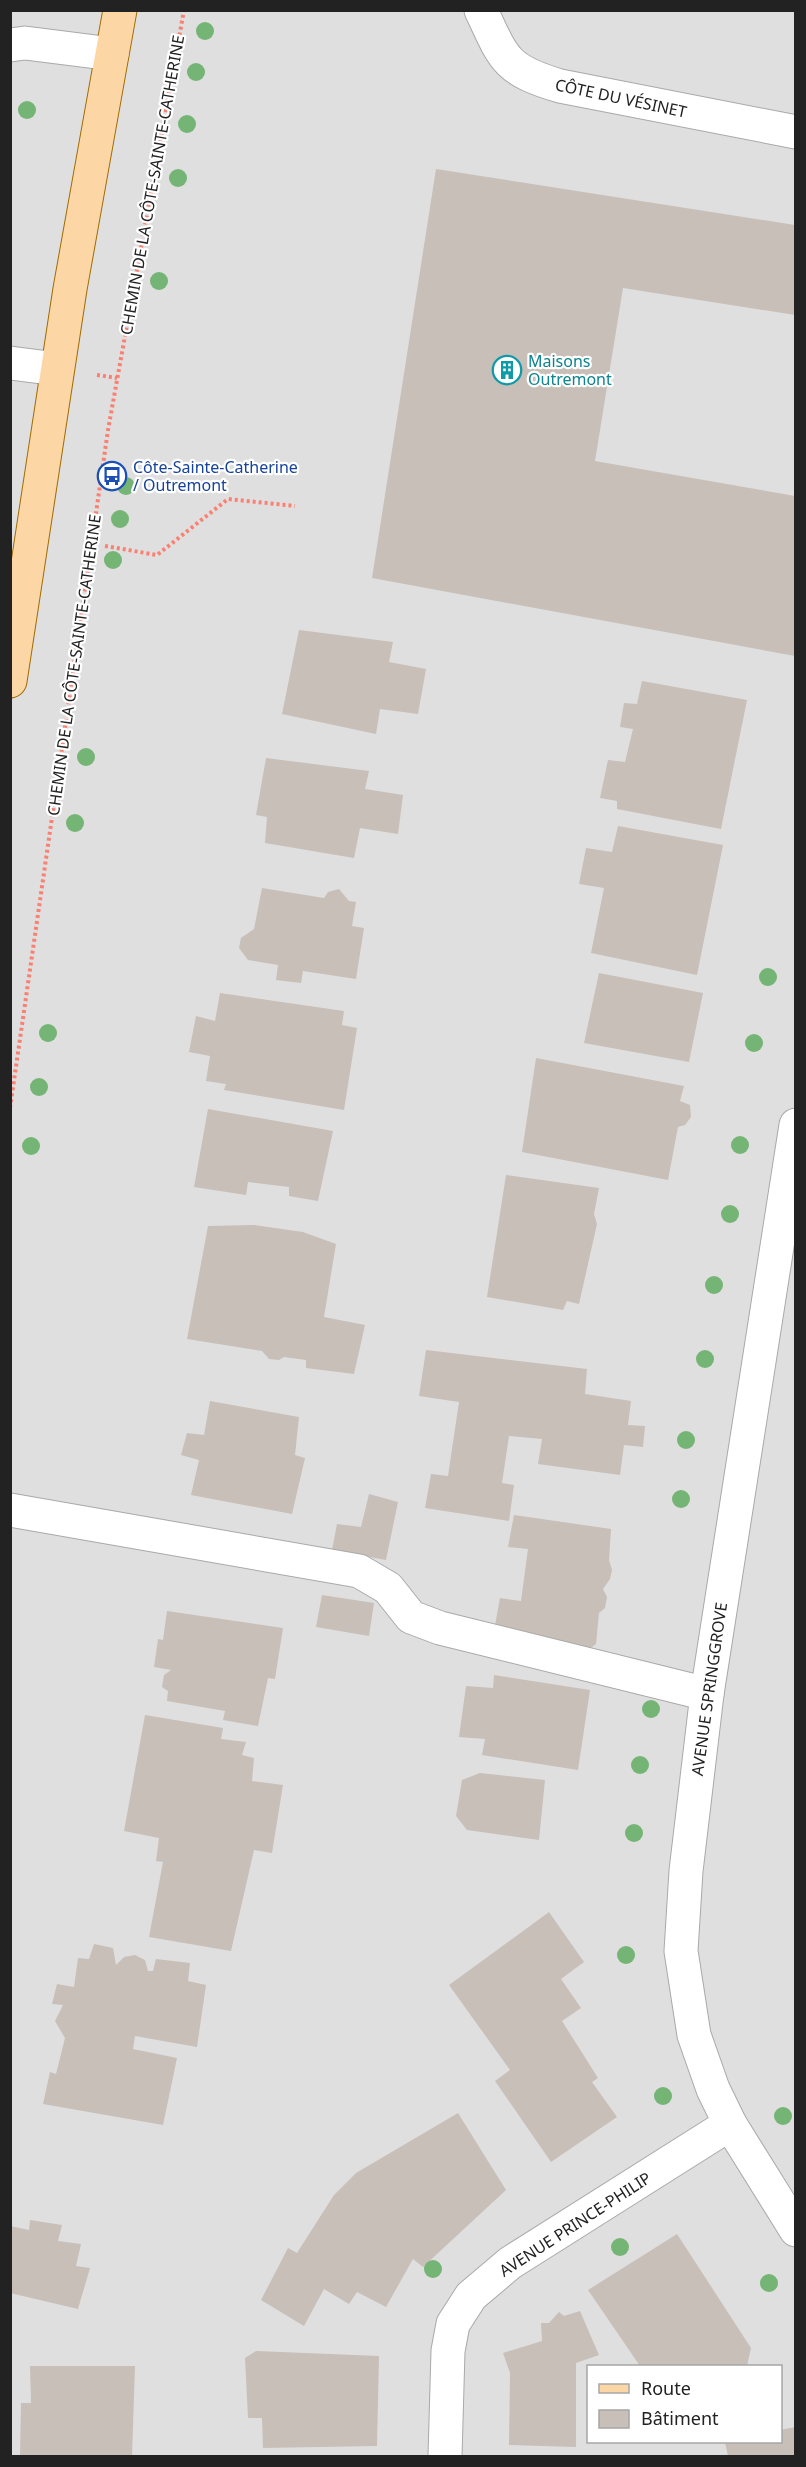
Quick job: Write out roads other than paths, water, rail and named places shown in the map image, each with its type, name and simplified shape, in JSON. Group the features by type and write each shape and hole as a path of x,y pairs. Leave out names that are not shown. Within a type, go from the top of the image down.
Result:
{"main road":[{"path":"10,681 57,369 120,10"}],"street":[{"name":"CÔTE DU VÉSINET","path":"481,10 496,44 512,66 534,78 560,86 795,132"},
{"path":"10,45 25,43 112,54"},
{"path":"10,363 57,369"},
{"name":"AVENUE SPRINGGROVE","path":"795,1125 707,1694 687,1871 681,1951 694,2035 713,2089 730,2124 795,2230"},
{"path":"10,1510 359,1571 388,1588 411,1617 440,1628 707,1694"},
{"name":"AVENUE PRINCE-PHILIP","path":"445,2457 448,2351 453,2324 471,2296 510,2263 730,2124"}],"place":[{"name":"Maisons Outremont","path":"507,370"},
{"name":"Côte-Sainte-Catherine / Outremont","path":"112,476"}]}
